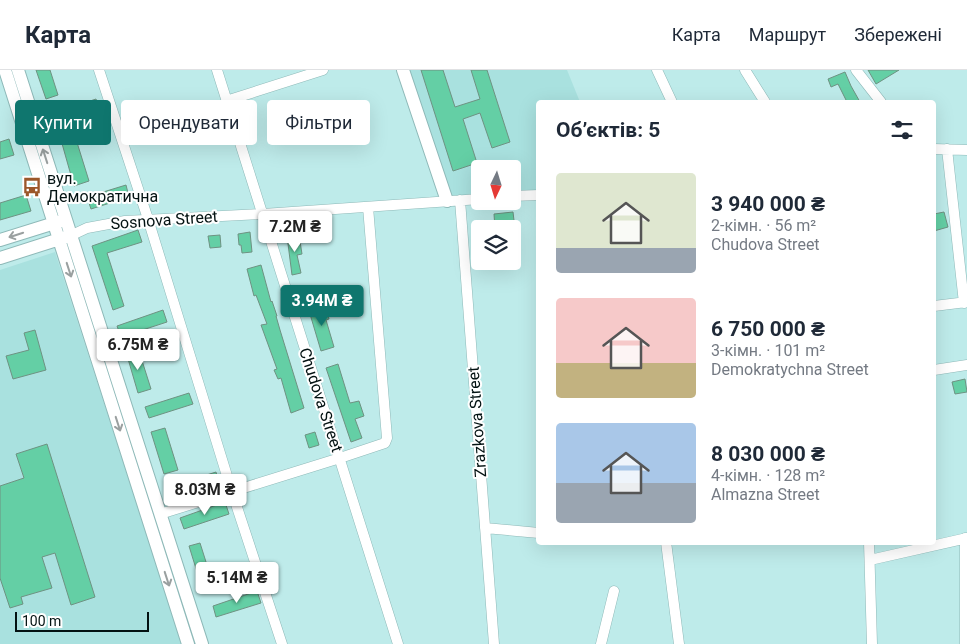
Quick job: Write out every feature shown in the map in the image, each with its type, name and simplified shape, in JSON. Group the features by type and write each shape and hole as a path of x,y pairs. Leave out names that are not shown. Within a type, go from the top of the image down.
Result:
{"street":[{"path":"5,70 60,221"},
{"path":"18,70 65,238 188,644"},
{"path":"99,70 282,644"},
{"name":"Chudova Street","path":"217,70 226,100"},
{"path":"229,100 323,70"},
{"name":"Zrazkova Street","path":"403,70 453,200 485,528 494,644"},
{"path":"657,70 671,100"},
{"path":"745,70 763,100"},
{"path":"856,70 879,100"},
{"name":"Chudova Street","path":"240,145 398,644"},
{"path":"936,149 967,150"},
{"path":"936,306 966,303 947,150"},
{"path":"521,196 536,195"},
{"name":"Sosnova Street","path":"65,238 87,228 125,221 263,214 471,199"},
{"path":"160,514 384,444 386,438 368,207"},
{"path":"0,240 60,221"},
{"name":"Sosnova Street","path":"60,221 87,228"},
{"path":"0,258 65,238"},
{"path":"65,238 160,514 202,644"},
{"path":"936,370 967,365"},
{"path":"485,528 536,533"},
{"path":"936,545 966,538 965,644"},
{"path":"666,545 678,644"},
{"path":"869,545 872,644"},
{"path":"870,560 935,545"},
{"path":"601,644 614,591"}],"shaded area":[{"path":"407,70 567,70 579,100 536,100 536,190 521,191 521,160 471,160 471,195 450,196"},
{"path":"55,252 182,644 0,644 0,270"}],"building":[{"path":"36,70 50,70 58,95 46,99"},
{"path":"421,70 443,70 455,107 480,99 471,70 487,70 510,142 492,148 480,113 463,119 476,160 471,160 471,165 453,171"},
{"path":"868,70 899,70 876,84"},
{"path":"845,72 859,100 846,100 838,84 831,87 828,79"},
{"path":"9,139 14,155 0,159 0,142"},
{"path":"62,145 78,145 89,181 74,186"},
{"path":"126,185 129,197 91,209 87,197"},
{"path":"26,195 31,211 0,220 0,203"},
{"path":"513,212 514,220 494,220 494,214"},
{"path":"944,212 948,227 936,230 936,214"},
{"path":"138,230 142,242 107,253 124,306 113,310 92,246"},
{"path":"250,232 252,252 242,253 238,234"},
{"path":"220,235 221,247 210,248 208,236"},
{"path":"299,235 302,254 297,255 301,273 292,275 287,236"},
{"path":"261,265 304,408 291,413 281,378 278,379 274,370 277,369 261,325 267,324 256,295 254,296 247,269"},
{"path":"313,286 317,298 305,301 301,289"},
{"path":"325,304 329,319 326,320 334,347 321,351 310,314 316,313 314,307"},
{"path":"163,310 167,322 121,337 117,326"},
{"path":"35,330 46,370 13,379 6,356 29,350 24,333"},
{"path":"138,348 151,389 138,393 126,352"},
{"path":"338,364 350,403 359,401 364,416 355,419 362,438 351,442 326,368"},
{"path":"965,379 967,392 955,394 952,382"},
{"path":"189,393 193,404 149,418 145,407"},
{"path":"165,428 178,470 164,474 151,432"},
{"path":"315,432 319,445 309,448 305,435"},
{"path":"47,444 95,597 71,605 55,553 42,557 52,588 21,597 23,604 10,608 0,578 0,486 24,478 16,454"},
{"path":"216,472 220,486 174,501 169,487"},
{"path":"225,502 229,514 184,529 180,518"},
{"path":"200,543 213,584 202,588 189,546"},
{"path":"257,591 261,603 216,617 213,606"}],"place":[{"name":"вул. Демократична","path":"32,187"}]}
